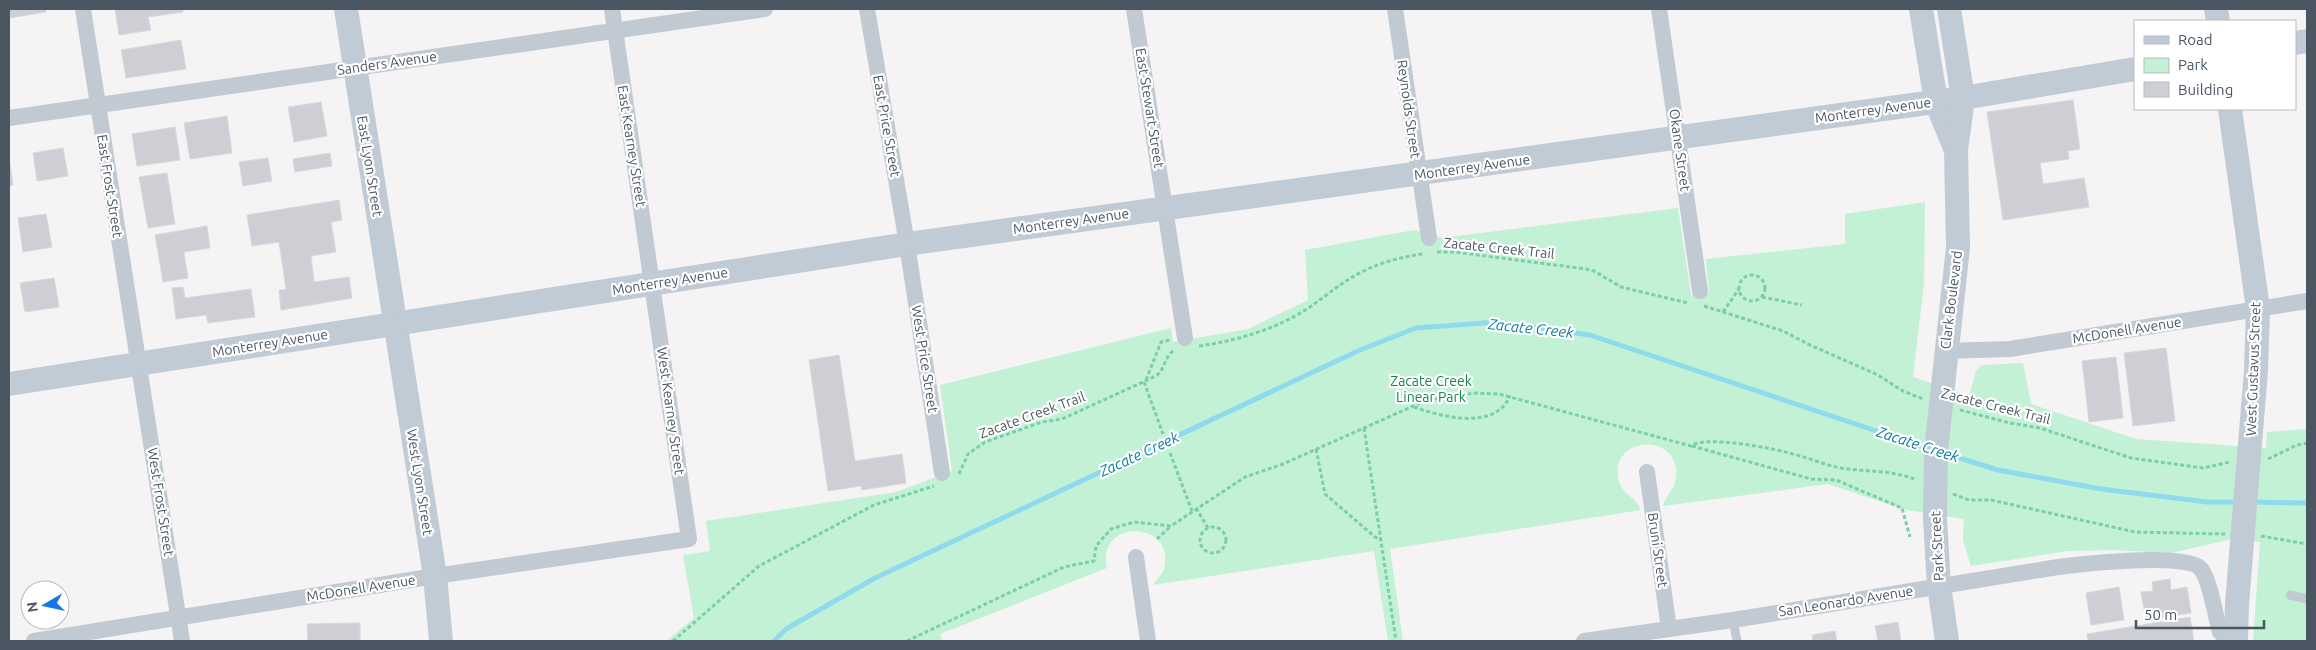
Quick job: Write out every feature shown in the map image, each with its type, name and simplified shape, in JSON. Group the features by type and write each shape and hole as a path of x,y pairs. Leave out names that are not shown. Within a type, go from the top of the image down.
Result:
{"street":[{"name":"East Frost Street","path":"83,9 138,364"},
{"name":"East Lyon Street","path":"346,9 395,324"},
{"name":"East Kearney Street","path":"612,9 653,284"},
{"name":"Sanders Avenue","path":"9,118 765,9"},
{"name":"East Price Street","path":"867,9 907,244"},
{"name":"East Stewart Street","path":"1134,9 1187,344"},
{"name":"Reynolds Street","path":"1395,9 1428,248"},
{"name":"Okane Street","path":"1658,9 1679,137 1698,300"},
{"name":"Clark Boulevard","path":"1921,9 1936,102 1956,150"},
{"name":"Clark Boulevard","path":"1936,451 1942,377 1958,247 1956,150 1963,98 1949,9"},
{"name":"Monterrey Avenue","path":"9,384 907,244 1936,102 2134,69"},
{"name":"West Gustavus Street","path":"2230,110 2258,309 2250,455 2236,641"},
{"name":"West Price Street","path":"907,244 946,478"},
{"name":"West Kearney Street","path":"653,284 689,539"},
{"name":"McDonell Avenue","path":"1945,351 2010,350 2307,301"},
{"name":"West Lyon Street","path":"395,324 435,576 441,641"},
{"name":"West Frost Street","path":"138,364 182,641"},
{"name":"Park Street","path":"1936,451 1935,519 1939,586 1947,641"},
{"name":"Bruni Street","path":"1647,472 1669,629"},
{"name":"McDonell Avenue","path":"34,641 435,576 689,539"},
{"path":"1136,557 1148,641"},
{"name":"San Leonardo Avenue","path":"1584,641 1613,639 2058,567 2106,562 2173,560 2189,563 2200,568 2206,580 2220,632 2225,637 2236,641"}],"lane":[{"path":"2290,595 2307,599"},
{"path":"1733,620 1737,641"}],"path":[{"name":"Zacate Creek Trail","path":"946,478 968,454 985,442 1042,422 1062,419 1161,373 1169,354 1187,344 1239,340 1270,329 1319,302 1351,278 1378,265 1428,248 1586,269 1621,287 1698,300 1723,312 1783,331 1878,375 1903,391 1932,401"},
{"path":"1723,312 1739,289 1742,278 1749,274 1757,275 1764,283 1765,291 1762,297"},
{"path":"1739,289 1742,296 1748,300 1762,297 1802,305"},
{"path":"1163,434 1145,381 1161,342 1187,344"},
{"path":"1157,539 1196,508 1245,477 1283,464 1427,400 1474,393 1510,396 1803,477 1836,480 1902,508 1910,537"},
{"path":"1413,406 1454,418 1485,417 1507,404 1510,396"},
{"name":"Zacate Creek Trail","path":"1951,407 2002,422 2040,428 2131,458 2204,468 2250,455 2270,459 2297,445 2307,444"},
{"path":"1364,428 1396,641"},
{"path":"1691,446 1700,442 1756,446 1789,452 1839,468 1903,474 1920,481"},
{"path":"1316,449 1325,494 1381,540"},
{"path":"1170,453 1192,511"},
{"path":"673,641 759,566 874,505 946,478"},
{"path":"1945,490 1970,500 1991,500 2073,518 2108,528 2135,532 2244,537 2307,544"},
{"path":"1196,508 1208,528"},
{"path":"906,641 1064,567 1094,561 1096,546 1111,529 1134,522 1171,526"},
{"path":"1218,527 1224,532 1226,544 1220,551 1207,552 1201,545 1201,536 1208,528 1218,527"}],"green space":[{"name":"Zacate Creek Linear Park","path":"1925,202 1924,283 1913,377 1969,396 1976,371 1982,365 2023,363 2031,404 2136,439 2266,448 2267,432 2307,429 2307,641 2253,641 2260,542 2228,540 2171,553 2114,550 2068,551 1971,566 1963,540 1964,519 1906,510 1828,484 1663,506 1675,482 1675,463 1669,453 1659,447 1647,444 1635,447 1625,453 1619,463 1619,483 1636,501 1641,510 1390,549 1403,641 1388,641 1374,551 1153,585 1164,569 1165,553 1159,541 1149,534 1136,531 1123,533 1113,540 1107,552 1107,568 940,634 942,641 666,641 694,618 683,555 710,551 706,521 896,492 952,471 940,385 1171,328 1173,342 1248,329 1308,300 1305,250 1414,230 1442,238 1678,208 1691,295 1709,292 1706,259 1845,244 1845,214"}],"building":[{"path":"9,9 46,9 46,12 9,18"},
{"path":"115,9 183,9 183,12 148,17 151,30 119,35"},
{"path":"181,40 186,69 126,78 121,50"},
{"path":"2073,100 2080,149 2068,151 2069,159 2040,163 2043,184 2084,178 2089,207 2003,220 1987,112"},
{"path":"321,102 327,136 294,142 288,107"},
{"path":"227,116 232,153 190,159 184,123"},
{"path":"175,127 180,160 137,166 132,134"},
{"path":"63,148 68,176 37,181 33,153"},
{"path":"330,153 332,166 295,172 293,159"},
{"path":"9,157 13,185 9,186"},
{"path":"268,158 272,181 243,186 239,162"},
{"path":"167,173 175,224 148,228 139,177"},
{"path":"339,200 342,220 331,222 336,252 311,256 314,282 349,277 352,298 281,310 279,290 286,289 279,242 252,246 247,215"},
{"path":"46,214 52,247 23,252 18,218"},
{"path":"207,226 210,248 184,252 188,278 163,282 155,235"},
{"path":"54,278 59,307 25,312 20,283"},
{"path":"183,287 185,298 251,289 255,317 208,323 206,315 176,319 172,288"},
{"path":"2166,348 2175,421 2133,426 2124,353"},
{"path":"839,355 855,461 902,454 906,483 862,490 861,486 828,491 809,360"},
{"path":"2116,357 2123,418 2089,422 2082,361"},
{"path":"2170,579 2171,590 2187,587 2191,613 2146,620 2141,592 2153,591 2152,582"},
{"path":"2119,587 2124,620 2091,625 2086,593"},
{"path":"2190,617 2194,641 2088,641 2087,634"},
{"path":"1898,622 1901,641 1878,641 1875,626"},
{"path":"360,623 360,641 308,641 307,624"},
{"path":"1835,631 1837,641 1813,641 1812,635"}],"waterway":[{"name":"Zacate Creek","path":"774,641 786,629 875,578 1360,350 1416,328 1497,322 1590,335 1930,449"},
{"name":"Zacate Creek","path":"1943,453 1998,470 2101,489 2207,502 2239,502"},
{"name":"Zacate Creek","path":"2250,502 2307,503"}]}
